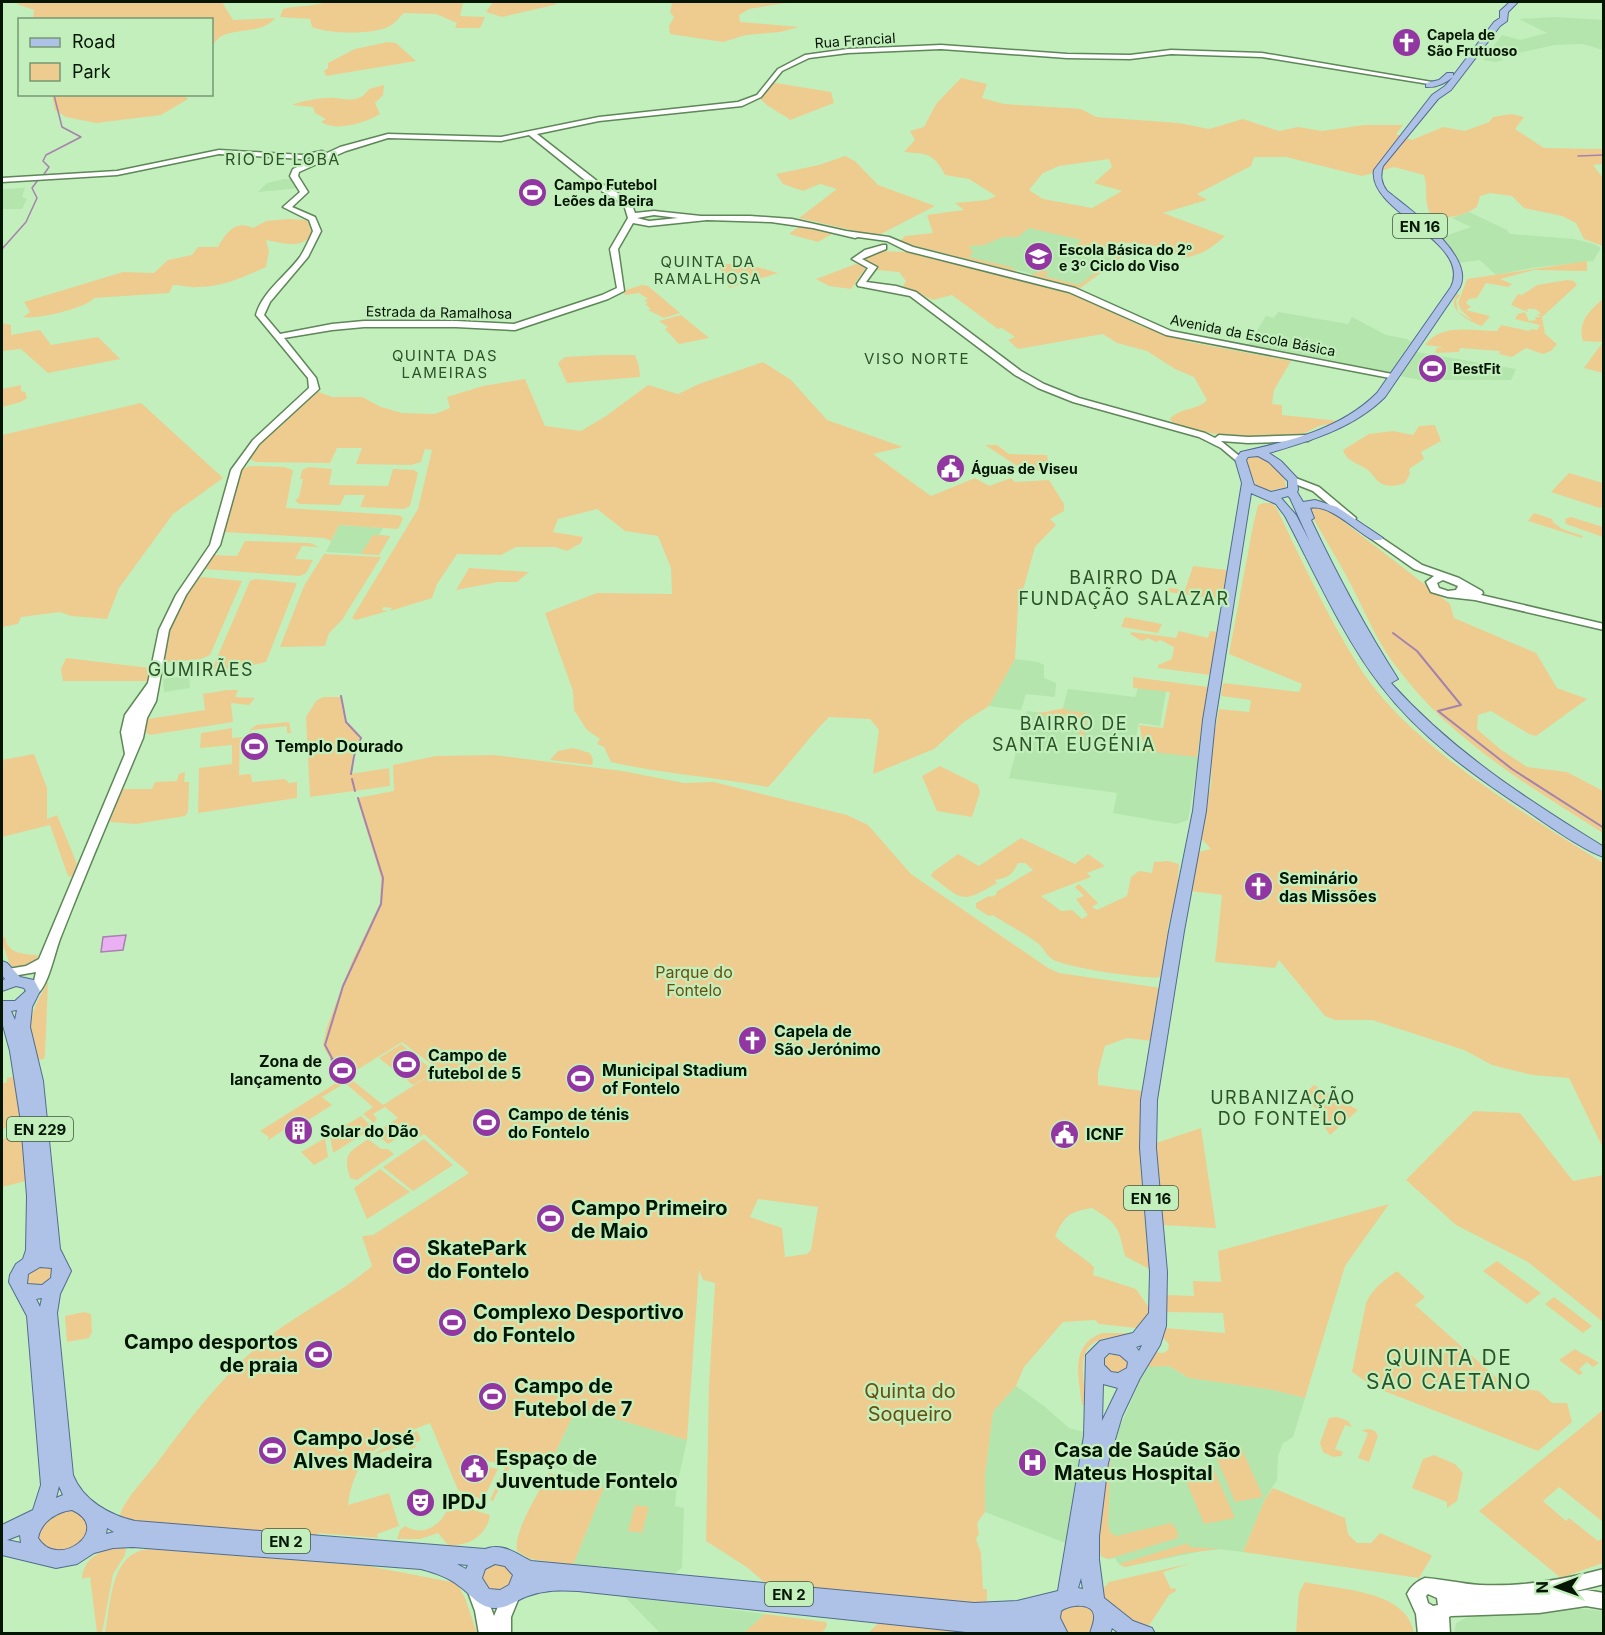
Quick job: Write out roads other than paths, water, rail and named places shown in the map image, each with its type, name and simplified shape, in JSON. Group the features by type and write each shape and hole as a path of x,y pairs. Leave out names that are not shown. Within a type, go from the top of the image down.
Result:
{"main road":[{"name":"EN 16","path":"1199,794 1198,774 1230,596 1247,484 1240,461 1243,455 1311,438 1366,410 1381,395 1458,282 1458,269 1453,258 1384,193 1376,175 1379,166 1436,86 1508,2"},
{"name":"EN 16","path":"1495,17 1514,2"},
{"path":"1280,466 1283,454 1298,443"},
{"path":"1256,453 1269,457 1280,466 1292,487 1316,543 1374,651 1411,701 1441,730 1480,761 1604,844"},
{"path":"1247,484 1253,490 1280,502 1290,515 1373,669 1401,703 1430,732 1469,762 1550,819 1604,853"},
{"path":"1266,495 1281,495 1292,487"},
{"name":"EN 16","path":"1230,596 1253,501 1266,495"},
{"path":"1316,543 1304,508 1311,503 1327,505 1357,527 1377,538"},
{"name":"EN 16","path":"1098,1605 1091,1585 1088,1556 1101,1456 1111,1422 1157,1330 1158,1306 1148,1123 1209,720"},
{"name":"EN 16","path":"1182,899 1192,855 1194,827"},
{"name":"EN 229","path":"16,982 18,1005 2,1007 9,1023 24,1083 37,1216 35,1247 30,1263 18,1278 18,1284 24,1290"},
{"name":"EN 229","path":"16,982 25,1007 22,1027 35,1081 52,1249 62,1275 51,1293 48,1313 62,1463 70,1490 86,1508"},
{"path":"30,1263 47,1259 59,1264"},
{"path":"24,1290 42,1292 57,1283"},
{"path":"24,1290 36,1316 50,1470 50,1485 30,1536 34,1548 43,1556"},
{"name":"EN 16","path":"1112,1345 1133,1342 1146,1334 1158,1306"},
{"path":"1062,1598 1070,1585 1093,1436 1094,1364 1098,1351 1112,1345 1125,1347 1134,1355 1138,1365 1134,1373 1121,1380 1109,1379 1099,1373 1094,1364"},
{"name":"EN 2","path":"2,1533 24,1525 60,1503 73,1502 121,1526 136,1529 486,1558 499,1555 511,1558 529,1569 974,1612 1022,1609 1080,1595 1098,1605 1126,1627 1145,1634"},
{"path":"86,1508 96,1516 99,1527 90,1546"},
{"name":"EN 2","path":"2,1547 63,1560 90,1546 113,1540 131,1539 421,1561 456,1572 491,1600 504,1599 514,1593 549,1581 578,1582 966,1623 1033,1624 1058,1634"},
{"path":"475,1588 474,1570 478,1563 486,1558"},
{"path":"514,1593 523,1578 518,1564"},
{"name":"EN 2","path":"1058,1634 1052,1623 1051,1614 1052,1608 1062,1598"},
{"path":"1098,1605 1104,1621 1100,1634"}],"street":[{"name":"Rua Francial","path":"330,153 388,136 501,139 599,119 739,104 759,96 780,70 787,65 814,55 941,47 1058,56 1130,57 1171,52 1206,52 1296,60 1436,86"},
{"path":"531,133 594,183 629,207 632,218 615,245"},
{"path":"2,180 117,173 219,152 299,157 330,153"},
{"path":"16,982 40,982 45,962 130,756 133,738 155,674 164,630 181,595 219,536 234,477 240,463 256,442 314,389 312,378 262,319 262,307 309,249 316,227 307,216 287,206 304,192 294,176 296,171 330,153"},
{"path":"615,245 632,231 660,217 621,200"},
{"name":"Avenida da Escola Básica","path":"700,218 639,213 632,218 638,223 700,218 774,218 805,223 1072,290 1169,333 1392,377"},
{"name":"Avenida da Escola Básica","path":"848,234 874,243 886,244"},
{"path":"868,252 874,243"},
{"path":"886,244 856,260 873,267 861,284 896,289 912,294 1017,373 1051,391 1219,438 1256,453"},
{"name":"Estrada da Ramalhosa","path":"277,337 332,327 456,324 515,327 610,295 621,289 614,252 615,245"},
{"path":"1169,425 1216,441 1240,461"},
{"path":"1219,438 1258,440 1311,438"},
{"path":"1292,487 1326,498 1418,567 1431,582 1432,587 1439,592 1496,602 1604,627"},
{"path":"1418,567 1456,580 1462,586 1496,602"},
{"path":"1431,582 1446,577"},
{"path":"1453,594 1462,590 1462,586"},
{"path":"16,982 29,970 45,962"},
{"path":"1604,1576 1558,1589 1527,1593 1471,1593 1427,1586 1418,1590 1416,1599 1437,1611 1539,1605 1586,1598 1604,1601"},
{"path":"1604,1576 1599,1586 1604,1596"},
{"path":"475,1588 484,1611 488,1634"},
{"path":"1426,1634 1437,1611 1448,1599 1437,1588"},
{"path":"502,1634 502,1617 514,1593"},
{"path":"1437,1611 1441,1634"}],"waterway":[{"path":"42,177 49,167 43,161 46,155 81,137 62,127 54,96"},
{"path":"1578,156 1604,155"},
{"path":"2,249 26,222 37,198 32,188 38,180"},
{"path":"1393,633 1417,651 1461,705 1438,711 1512,769 1604,828"},
{"path":"341,696 346,722 361,738 354,756 351,774"},
{"path":"352,779 355,791"},
{"path":"333,1060 325,1045 343,986 381,904 383,878 358,798"},
{"path":"332,1059 335,1064"}],"place":[{"name":"Capela de São Frutuoso","path":"1406,42"},
{"name":"Campo Futebol Leões da Beira","path":"533,192"},
{"name":"Escola Básica do 2º e 3º Ciclo do Viso","path":"1038,257"},
{"name":"BestFit","path":"1432,368"},
{"name":"Águas de Viseu","path":"950,468"},
{"name":"Templo Dourado","path":"254,746"},
{"name":"Seminário das Missões","path":"1258,887"},
{"name":"Capela de São Jerónimo","path":"753,1040"},
{"name":"Campo de futebol de 5","path":"407,1064"},
{"name":"Zona de lançamento","path":"343,1070"},
{"name":"Municipal Stadium of Fontelo","path":"581,1079"},
{"name":"Campo de ténis do Fontelo","path":"487,1123"},
{"name":"Solar do Dão","path":"299,1131"},
{"name":"ICNF","path":"1065,1134"},
{"name":"Campo Primeiro de Maio","path":"550,1219"},
{"name":"SkatePark do Fontelo","path":"406,1260"},
{"name":"Complexo Desportivo do Fontelo","path":"452,1323"},
{"name":"Campo desportos de praia","path":"319,1354"},
{"name":"Campo de Futebol de 7","path":"493,1397"},
{"name":"Campo José Alves Madeira","path":"272,1450"},
{"name":"Casa de Saúde São Mateus Hospital","path":"1033,1462"},
{"name":"Espaço de Juventude Fontelo","path":"475,1469"},
{"name":"IPDJ","path":"421,1502"}],"district":[{"name":"RIO DE LOBA","path":"283,159"},
{"name":"QUINTA DA RAMALHOSA","path":"708,270"},
{"name":"VISO NORTE","path":"917,358"},
{"name":"QUINTA DAS LAMEIRAS","path":"445,364"},
{"name":"BAIRRO DA FUNDAÇÃO SALAZAR","path":"1124,587"},
{"name":"GUMIRÃES","path":"201,669"},
{"name":"BAIRRO DE SANTA EUGÉNIA","path":"1074,733"},
{"name":"URBANIZAÇÃO DO FONTELO","path":"1283,1107"},
{"name":"QUINTA DE SÃO CAETANO","path":"1449,1369"}],"park label":[{"name":"Parque do Fontelo","path":"694,981"},
{"name":"Quinta do Soqueiro","path":"910,1402"}]}
